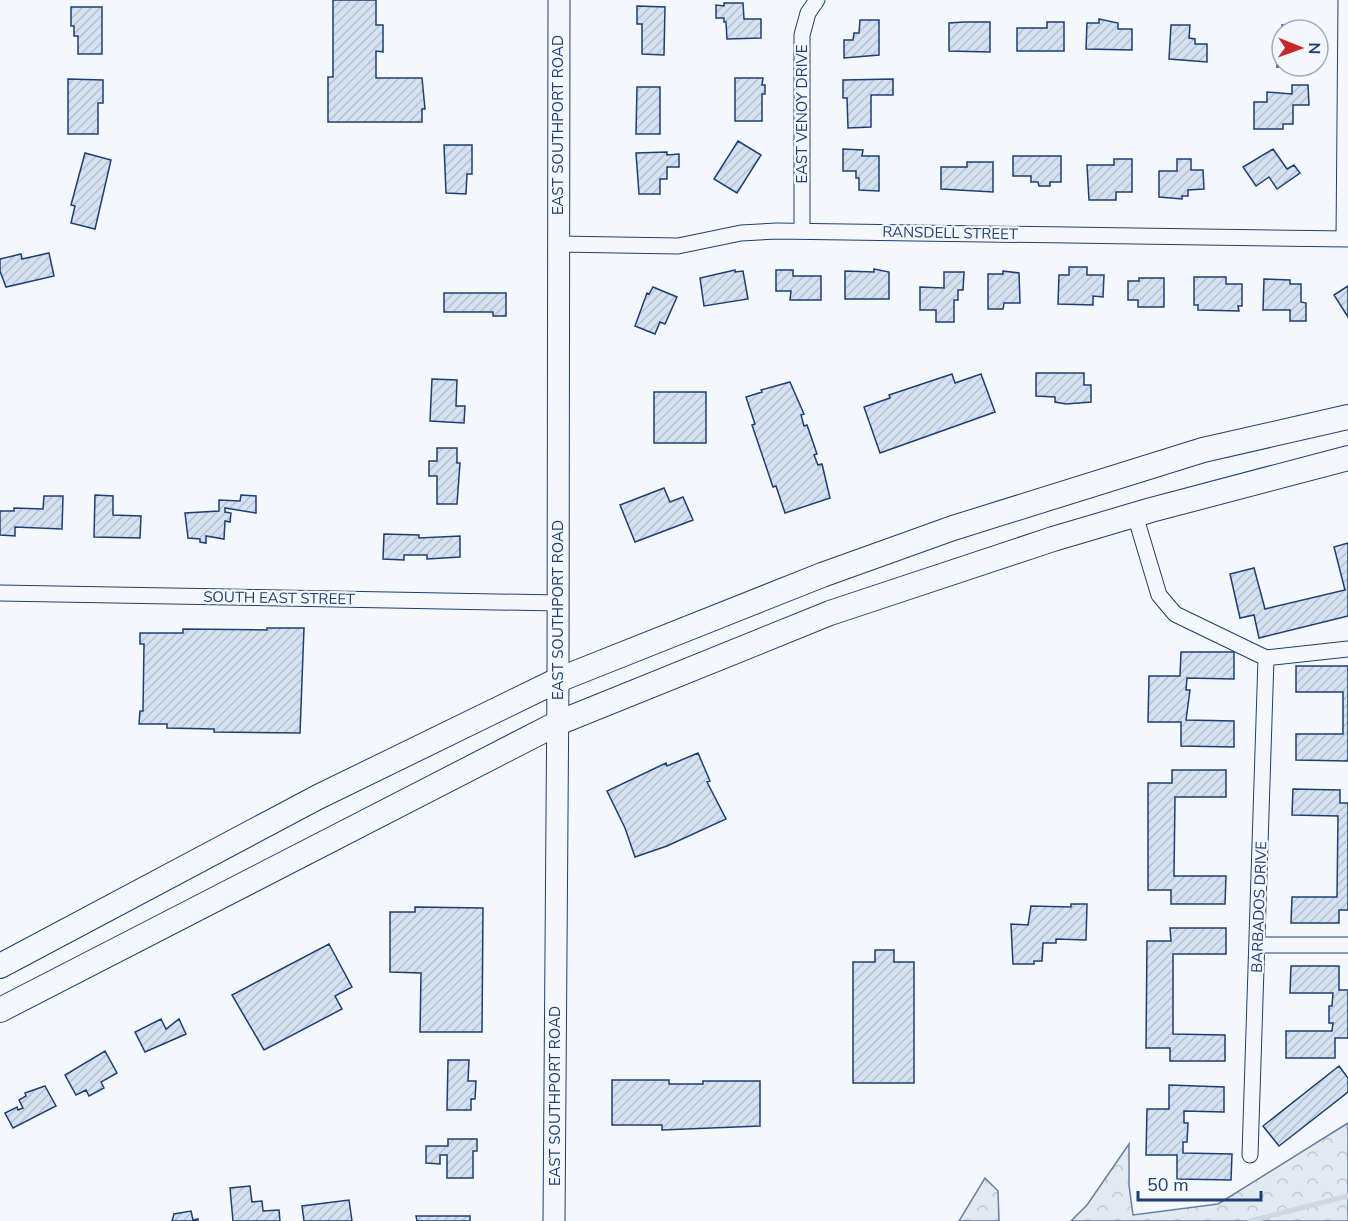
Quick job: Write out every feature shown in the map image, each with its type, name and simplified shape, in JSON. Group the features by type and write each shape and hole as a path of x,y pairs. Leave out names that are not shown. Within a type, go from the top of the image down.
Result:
{"main road":[{"name":"EAST SOUTHPORT ROAD","path":"554,1221 558,723 559,0"},
{"path":"0,966 318,797 558,680 822,575 953,528 1203,450 1348,417"},
{"path":"0,1010 558,723 830,613 1135,515 1348,458"}],"street":[{"name":"EAST VENOY DRIVE","path":"802,231 802,35 808,13 817,0"},
{"path":"1346,0 1346,239"},
{"name":"RANSDELL STREET","path":"558,244 678,246 747,232 802,231 1346,239"},
{"path":"1135,515 1159,595 1175,614 1266,658 1348,649"},
{"name":"SOUTH EAST STREET","path":"0,593 558,603"},
{"name":"BARBADOS DRIVE","path":"1250,1155 1266,658"},
{"path":"1258,945 1348,945"}],"green space":[{"path":"1348,1123 1348,1221 1071,1221 1087,1205 1129,1144 1129,1185 1133,1215 1218,1204"},
{"path":"985,1178 998,1191 999,1221 959,1221"}],"building":[{"path":"333,0 376,0 376,25 383,25 383,52 376,51 376,78 422,78 425,109 422,109 422,122 328,122 328,77 333,77"},
{"path":"724,3 743,3 744,19 761,19 761,38 727,39 724,18 716,18 716,5 724,6"},
{"path":"637,6 665,7 664,55 642,54 642,24 637,24"},
{"path":"71,7 102,7 102,54 78,54 78,36 74,36 74,26 71,26"},
{"path":"1099,19 1118,23 1118,29 1132,29 1132,50 1086,49 1087,23 1099,23"},
{"path":"860,20 879,20 879,55 844,58 844,40 853,40 854,33 859,33"},
{"path":"990,22 990,52 949,51 949,23"},
{"path":"1047,22 1064,22 1064,51 1017,51 1017,28 1047,28"},
{"path":"1171,25 1190,25 1189,38 1195,39 1195,44 1207,44 1207,62 1169,59"},
{"path":"735,78 763,78 762,85 765,85 765,94 762,94 762,121 735,121"},
{"path":"68,79 103,80 103,103 98,103 98,134 68,134"},
{"path":"893,79 893,95 871,95 871,127 848,128 847,98 843,98 843,80"},
{"path":"1292,85 1308,85 1309,105 1293,105 1293,124 1283,124 1283,129 1254,129 1254,102 1267,102 1267,92 1292,94"},
{"path":"637,87 660,87 660,134 636,134"},
{"path":"738,141 761,155 737,193 714,179"},
{"path":"444,145 472,145 472,174 467,174 466,194 446,193"},
{"path":"843,149 863,150 862,156 879,156 879,191 859,190 859,178 856,178 856,171 843,171"},
{"path":"1273,149 1287,169 1294,165 1300,173 1277,189 1269,177 1256,186 1243,167"},
{"path":"667,152 667,155 679,154 679,167 667,167 667,179 660,179 660,194 639,194 636,153"},
{"path":"85,153 111,160 95,229 71,223 75,206 71,205"},
{"path":"1013,156 1061,156 1061,182 1050,182 1050,186 1039,186 1038,182 1031,182 1031,176 1013,176"},
{"path":"1114,159 1132,159 1132,192 1116,192 1116,200 1089,200 1087,165 1114,165"},
{"path":"1177,159 1191,159 1191,170 1203,170 1204,189 1188,190 1188,196 1182,196 1182,199 1159,197 1159,171 1177,171"},
{"path":"967,162 993,162 993,192 941,189 941,167 967,167"},
{"path":"49,253 54,276 6,287 0,271 0,259 21,254 22,259"},
{"path":"1069,267 1087,267 1087,275 1104,275 1103,297 1093,296 1093,305 1058,304 1059,275 1069,275"},
{"path":"874,269 889,272 889,299 845,299 845,271 874,272"},
{"path":"735,270 735,272 743,271 748,299 704,306 700,278"},
{"path":"776,270 793,270 793,276 821,276 821,300 790,300 791,291 776,291"},
{"path":"1003,271 1019,273 1020,303 1004,303 1003,309 988,309 988,274 1003,274"},
{"path":"944,272 964,272 963,290 958,290 958,300 954,300 954,322 936,322 936,310 920,310 920,287 944,288"},
{"path":"1194,277 1226,277 1226,284 1242,284 1242,306 1238,306 1239,311 1198,310 1198,305 1194,305"},
{"path":"1139,278 1164,278 1164,307 1138,307 1138,300 1128,300 1128,281 1139,281"},
{"path":"1264,279 1290,280 1290,284 1301,284 1301,302 1306,303 1306,321 1290,321 1290,310 1263,310"},
{"path":"1348,286 1348,317 1334,295"},
{"path":"653,287 677,297 665,324 660,322 655,334 635,326 647,293 649,294"},
{"path":"444,293 506,293 506,316 493,316 493,312 444,312"},
{"path":"1036,373 1084,373 1084,385 1091,385 1091,402 1066,404 1055,402 1055,397 1036,396"},
{"path":"952,374 955,383 981,374 995,412 880,453 864,407 890,398 889,395"},
{"path":"432,379 457,380 456,406 465,406 464,423 430,421"},
{"path":"790,382 804,414 801,415 804,426 807,425 817,454 814,455 818,465 822,464 830,498 785,513 776,486 773,487 752,425 755,424 746,397"},
{"path":"654,392 706,392 706,443 654,443"},
{"path":"437,448 457,448 457,463 460,463 457,504 437,504 437,476 429,476 429,461 437,461"},
{"path":"664,488 670,502 683,497 693,520 635,542 620,505"},
{"path":"95,495 113,496 113,515 141,516 140,538 94,537"},
{"path":"241,495 256,496 256,513 225,508 225,512 231,513 230,522 225,521 224,539 206,536 206,543 200,542 200,539 188,538 185,513 219,511 219,500 240,501"},
{"path":"44,496 63,496 62,529 15,527 15,536 0,535 0,511 14,511 14,508 43,509"},
{"path":"384,534 419,535 419,538 460,536 460,557 427,559 427,555 404,555 404,560 383,559"},
{"path":"1348,543 1348,616 1259,638 1254,615 1240,618 1230,574 1254,568 1265,609 1345,590 1334,547"},
{"path":"267,628 304,628 300,733 214,732 214,729 167,728 167,724 139,724 140,711 143,711 144,644 140,644 140,633 183,633 183,629 267,630"},
{"path":"1181,652 1234,652 1234,679 1187,678 1186,690 1190,690 1186,720 1234,721 1234,747 1181,746 1181,722 1148,722 1149,676 1180,676"},
{"path":"1296,666 1348,666 1348,761 1296,760 1296,734 1343,734 1343,692 1296,692"},
{"path":"698,753 710,781 707,782 726,819 667,846 635,857 625,828 607,791 666,763 667,766"},
{"path":"1172,770 1226,770 1226,797 1175,797 1174,876 1226,876 1225,904 1171,904 1171,890 1148,890 1148,783 1172,783"},
{"path":"1293,789 1340,790 1340,803 1348,803 1348,910 1339,910 1339,923 1291,923 1292,897 1337,897 1338,816 1292,815"},
{"path":"1071,904 1087,904 1086,940 1056,939 1056,943 1043,943 1042,961 1034,961 1034,964 1013,964 1011,924 1028,925 1031,906 1071,907"},
{"path":"415,907 483,908 482,1032 420,1032 421,973 390,972 390,912 415,912"},
{"path":"1170,928 1226,928 1226,954 1173,954 1173,1034 1225,1035 1225,1061 1170,1061 1170,1048 1146,1048 1147,941 1171,941"},
{"path":"329,944 352,987 335,996 342,1009 264,1050 232,995"},
{"path":"875,950 894,950 894,962 914,962 914,1083 853,1083 853,962 875,962"},
{"path":"1291,966 1339,966 1339,990 1348,990 1348,1038 1335,1038 1335,1058 1286,1058 1286,1031 1332,1031 1333,1023 1329,1023 1329,1006 1332,1006 1333,993 1290,993"},
{"path":"161,1019 166,1029 179,1019 186,1034 145,1052 135,1032"},
{"path":"105,1051 117,1073 101,1082 104,1088 89,1096 86,1090 76,1095 65,1075"},
{"path":"448,1060 469,1060 468,1081 476,1081 475,1099 471,1099 471,1110 447,1110"},
{"path":"1339,1066 1348,1078 1348,1092 1279,1146 1263,1126"},
{"path":"612,1080 669,1080 669,1084 703,1084 703,1081 760,1081 760,1126 662,1130 662,1125 612,1125"},
{"path":"1169,1085 1224,1087 1224,1112 1184,1111 1184,1123 1188,1123 1187,1142 1183,1142 1183,1153 1232,1154 1231,1180 1177,1179 1177,1155 1146,1155 1147,1109 1169,1109"},
{"path":"45,1086 56,1106 13,1128 5,1113 17,1107 18,1110 23,1108 19,1100 26,1096 25,1093"},
{"path":"448,1139 477,1139 477,1151 473,1151 473,1178 447,1178 447,1155 440,1155 440,1164 426,1163 426,1146 448,1146"},
{"path":"250,1186 252,1202 262,1201 263,1211 279,1210 280,1221 233,1221 230,1188"},
{"path":"349,1200 352,1221 304,1221 302,1206"},
{"path":"191,1211 193,1220 198,1219 198,1221 172,1221 174,1214"},
{"path":"416,1216 470,1216 470,1221 417,1221"}],"waterway":[{"path":"1250,1221 1348,1196"}]}
